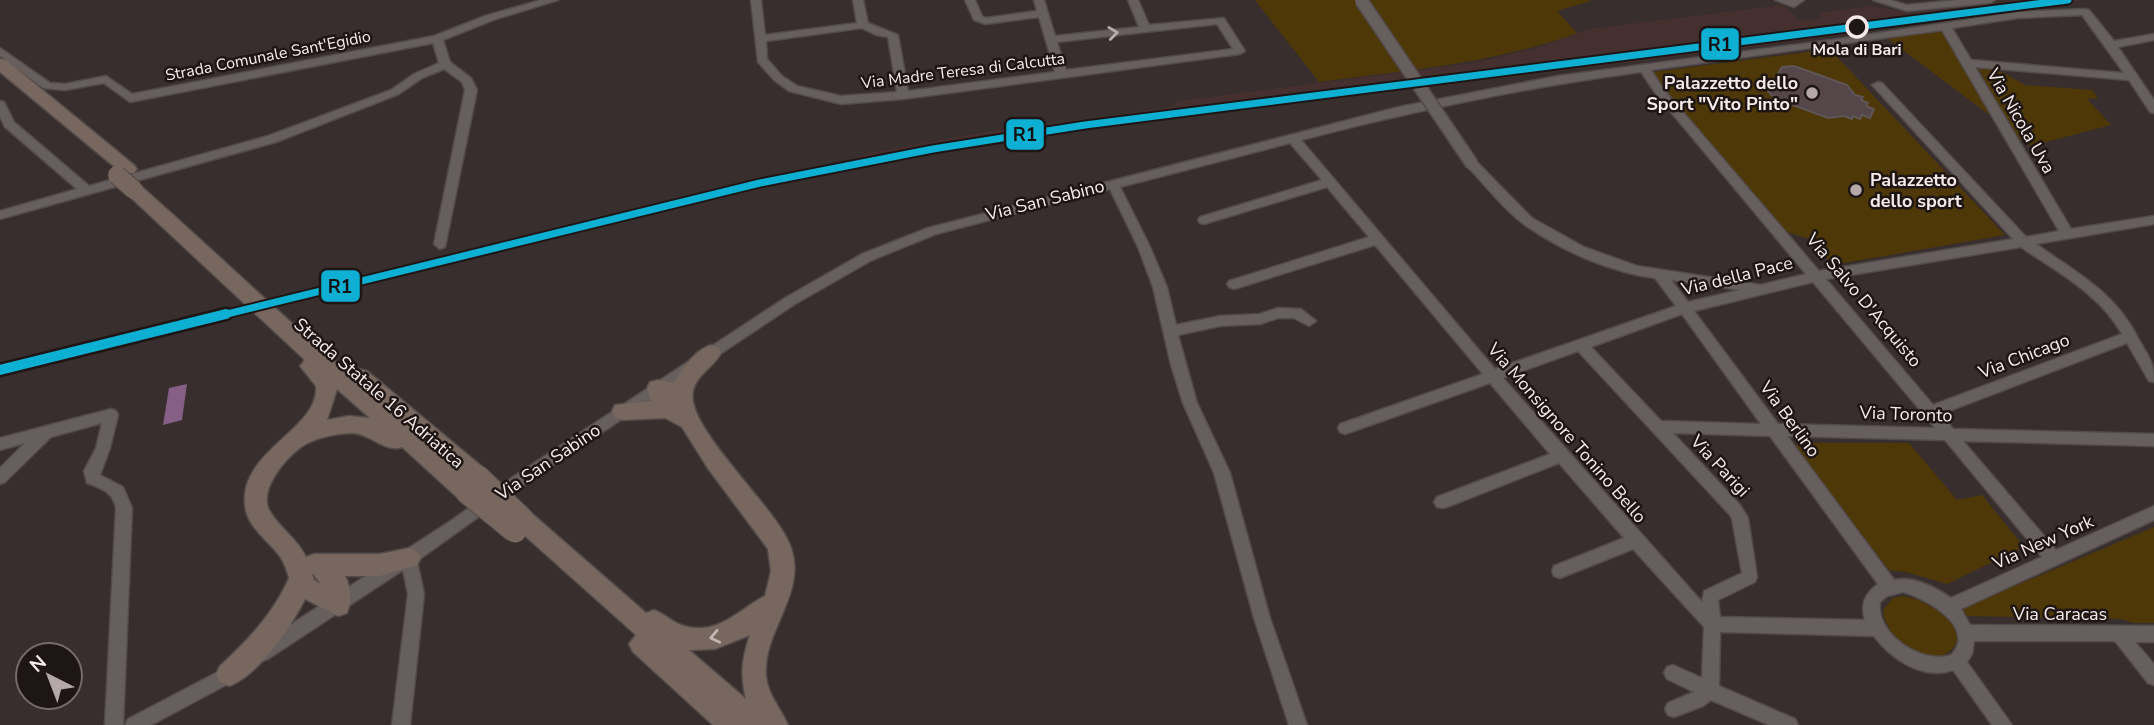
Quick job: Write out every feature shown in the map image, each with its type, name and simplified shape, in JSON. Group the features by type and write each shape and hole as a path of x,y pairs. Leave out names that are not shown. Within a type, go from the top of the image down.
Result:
{"highway":[{"name":"Strada Statale 16 Adriatica","path":"0,64 472,485 756,725"},
{"name":"Strada Statale 16 Adriatica","path":"0,78 123,172"},
{"path":"272,309 274,333 320,375 326,383 327,392 320,413 263,472 255,492 258,513 311,573"},
{"path":"675,403 686,383 711,353"},
{"path":"657,388 659,398 675,403 689,421 780,548 784,579 758,640 753,677 758,699 775,725"},
{"path":"623,411 675,403"},
{"path":"294,441 339,425 373,426 433,477 472,485"},
{"name":"Strada Statale 16 Adriatica","path":"522,526 732,725"},
{"path":"522,526 560,539 674,636 706,640 725,635 743,627 773,604"},
{"path":"311,573 380,565 408,558"},
{"path":"311,573 305,587 317,596 338,605"},
{"path":"229,674 276,626 311,573"}],"street":[{"name":"Strada Comunale Sant'Egidio","path":"0,51 47,86 65,86 106,79 130,98 437,39 530,3 552,0"},
{"name":"Via Madre Teresa di Calcutta","path":"756,0 762,60 778,78 793,89 841,100 903,95 1240,51 1220,20 1145,29"},
{"path":"858,0 863,25"},
{"path":"970,0 978,18 985,21 1043,13"},
{"path":"1039,0 1062,75"},
{"path":"1051,40 1145,29 1133,0"},
{"path":"1361,0 1472,163 1528,221 1579,250 1636,271 1768,289"},
{"path":"1781,1 1794,4 1799,0"},
{"path":"1878,0 1907,8 1936,3 1990,0"},
{"name":"Via San Sabino","path":"134,725 229,674 338,605 657,388 838,272 898,243 960,221 1446,101 1558,79 2018,15 2085,12 2111,45"},
{"path":"760,39 863,25 880,33 893,35 903,95"},
{"name":"Via Nicola Uva","path":"1945,25 2067,234"},
{"path":"2154,37 2111,45 2154,109"},
{"path":"437,39 445,64 467,80 471,90 440,244"},
{"path":"1967,62 2133,77"},
{"path":"0,215 272,139 395,92 418,76 445,64"},
{"name":"Via Salvo D'Acquisto","path":"1644,68 1660,92 1818,276 2053,558"},
{"path":"1878,85 2022,241 2101,296 2120,318 2154,377"},
{"path":"0,105 9,124 87,191"},
{"name":"Via Monsignore Tonino Bello","path":"1293,138 1634,541 1712,624"},
{"path":"1204,220 1329,182"},
{"path":"1113,184 1160,287 1190,403 1222,473 1262,618 1298,725"},
{"name":"Via della Pace","path":"1345,428 1685,308 1818,276 2154,220"},
{"path":"1234,284 1378,239"},
{"name":"Via Berlino","path":"1660,275 1889,586"},
{"path":"1170,331 1220,321 1261,318 1278,313 1296,313 1309,321"},
{"name":"Via Chicago","path":"1931,412 2131,336"},
{"name":"Via Parigi","path":"1580,344 1740,518 1751,572 1749,577 1710,596 1712,624"},
{"path":"0,444 111,415 92,478 116,488 123,499 124,508 114,725"},
{"name":"Via Toronto","path":"1657,427 2154,440"},
{"path":"0,478 47,432"},
{"path":"1442,502 1561,456"},
{"name":"Via New York","path":"1949,607 2154,513"},
{"path":"1560,571 1634,541"},
{"path":"401,725 416,594 408,558"},
{"path":"1889,586 1919,589 1949,607 1966,633 1967,644 1964,654 1956,661 1937,665 1914,660 1899,652 1876,628 1870,606 1873,597 1889,586"},
{"path":"1710,691 1712,624 1876,628"},
{"name":"Via Caracas","path":"1966,633 2154,634"},
{"path":"2118,633 2154,677"},
{"path":"1956,661 2003,725"},
{"path":"1673,673 1789,725"},
{"path":"1674,709 1697,700 1710,691"}],"shaded area":[{"path":"1255,0 1591,1 1557,11 1577,33 1546,44 1450,65 1319,82"},
{"path":"2015,0 2088,0 1789,42 1021,138 875,164 822,169 874,152 991,131 1173,107 1178,101 1474,63 1541,47 1589,29 1783,5 1799,21 1822,18 1820,13 1870,6 1911,13"},
{"path":"1942,29 1991,116 1888,39"},
{"name":"Palazzetto dello sport","path":"1830,49 2005,235 1833,265 1809,239 1784,231 1659,84 1653,72"},
{"path":"1977,66 1995,68 2025,85 2092,90 2098,98 2087,99 2111,125 2031,146 2015,135"},
{"path":"187,384 182,420 163,425 169,388"},
{"path":"1799,443 1909,443 1957,500 1982,495 2024,547 1947,584 1889,570 1794,447"},
{"path":"2154,527 2154,623 2134,623 2122,619 1964,616 1958,610"},
{"path":"1903,596 1934,608 1952,624 1957,633 1957,642 1950,651 1930,657 1919,654 1898,640 1885,620 1883,610 1893,598"}],"building":[{"name":"Palazzetto dello Sport \"Vito Pinto\"","path":"1794,66 1847,85 1855,95 1863,97 1861,100 1868,103 1866,106 1874,109 1870,118 1862,115 1860,119 1853,116 1852,119 1844,116 1828,118 1774,98 1768,91 1782,67"}],"transit line":[{"name":"R1","path":"0,370 760,183 933,149 1085,125 2068,0"}],"place":[{"name":"Mola di Bari","path":"1857,27"},
{"name":"Palazzetto dello Sport \"Vito Pinto\"","path":"1812,93"},
{"name":"Palazzetto dello sport","path":"1856,190"}]}
